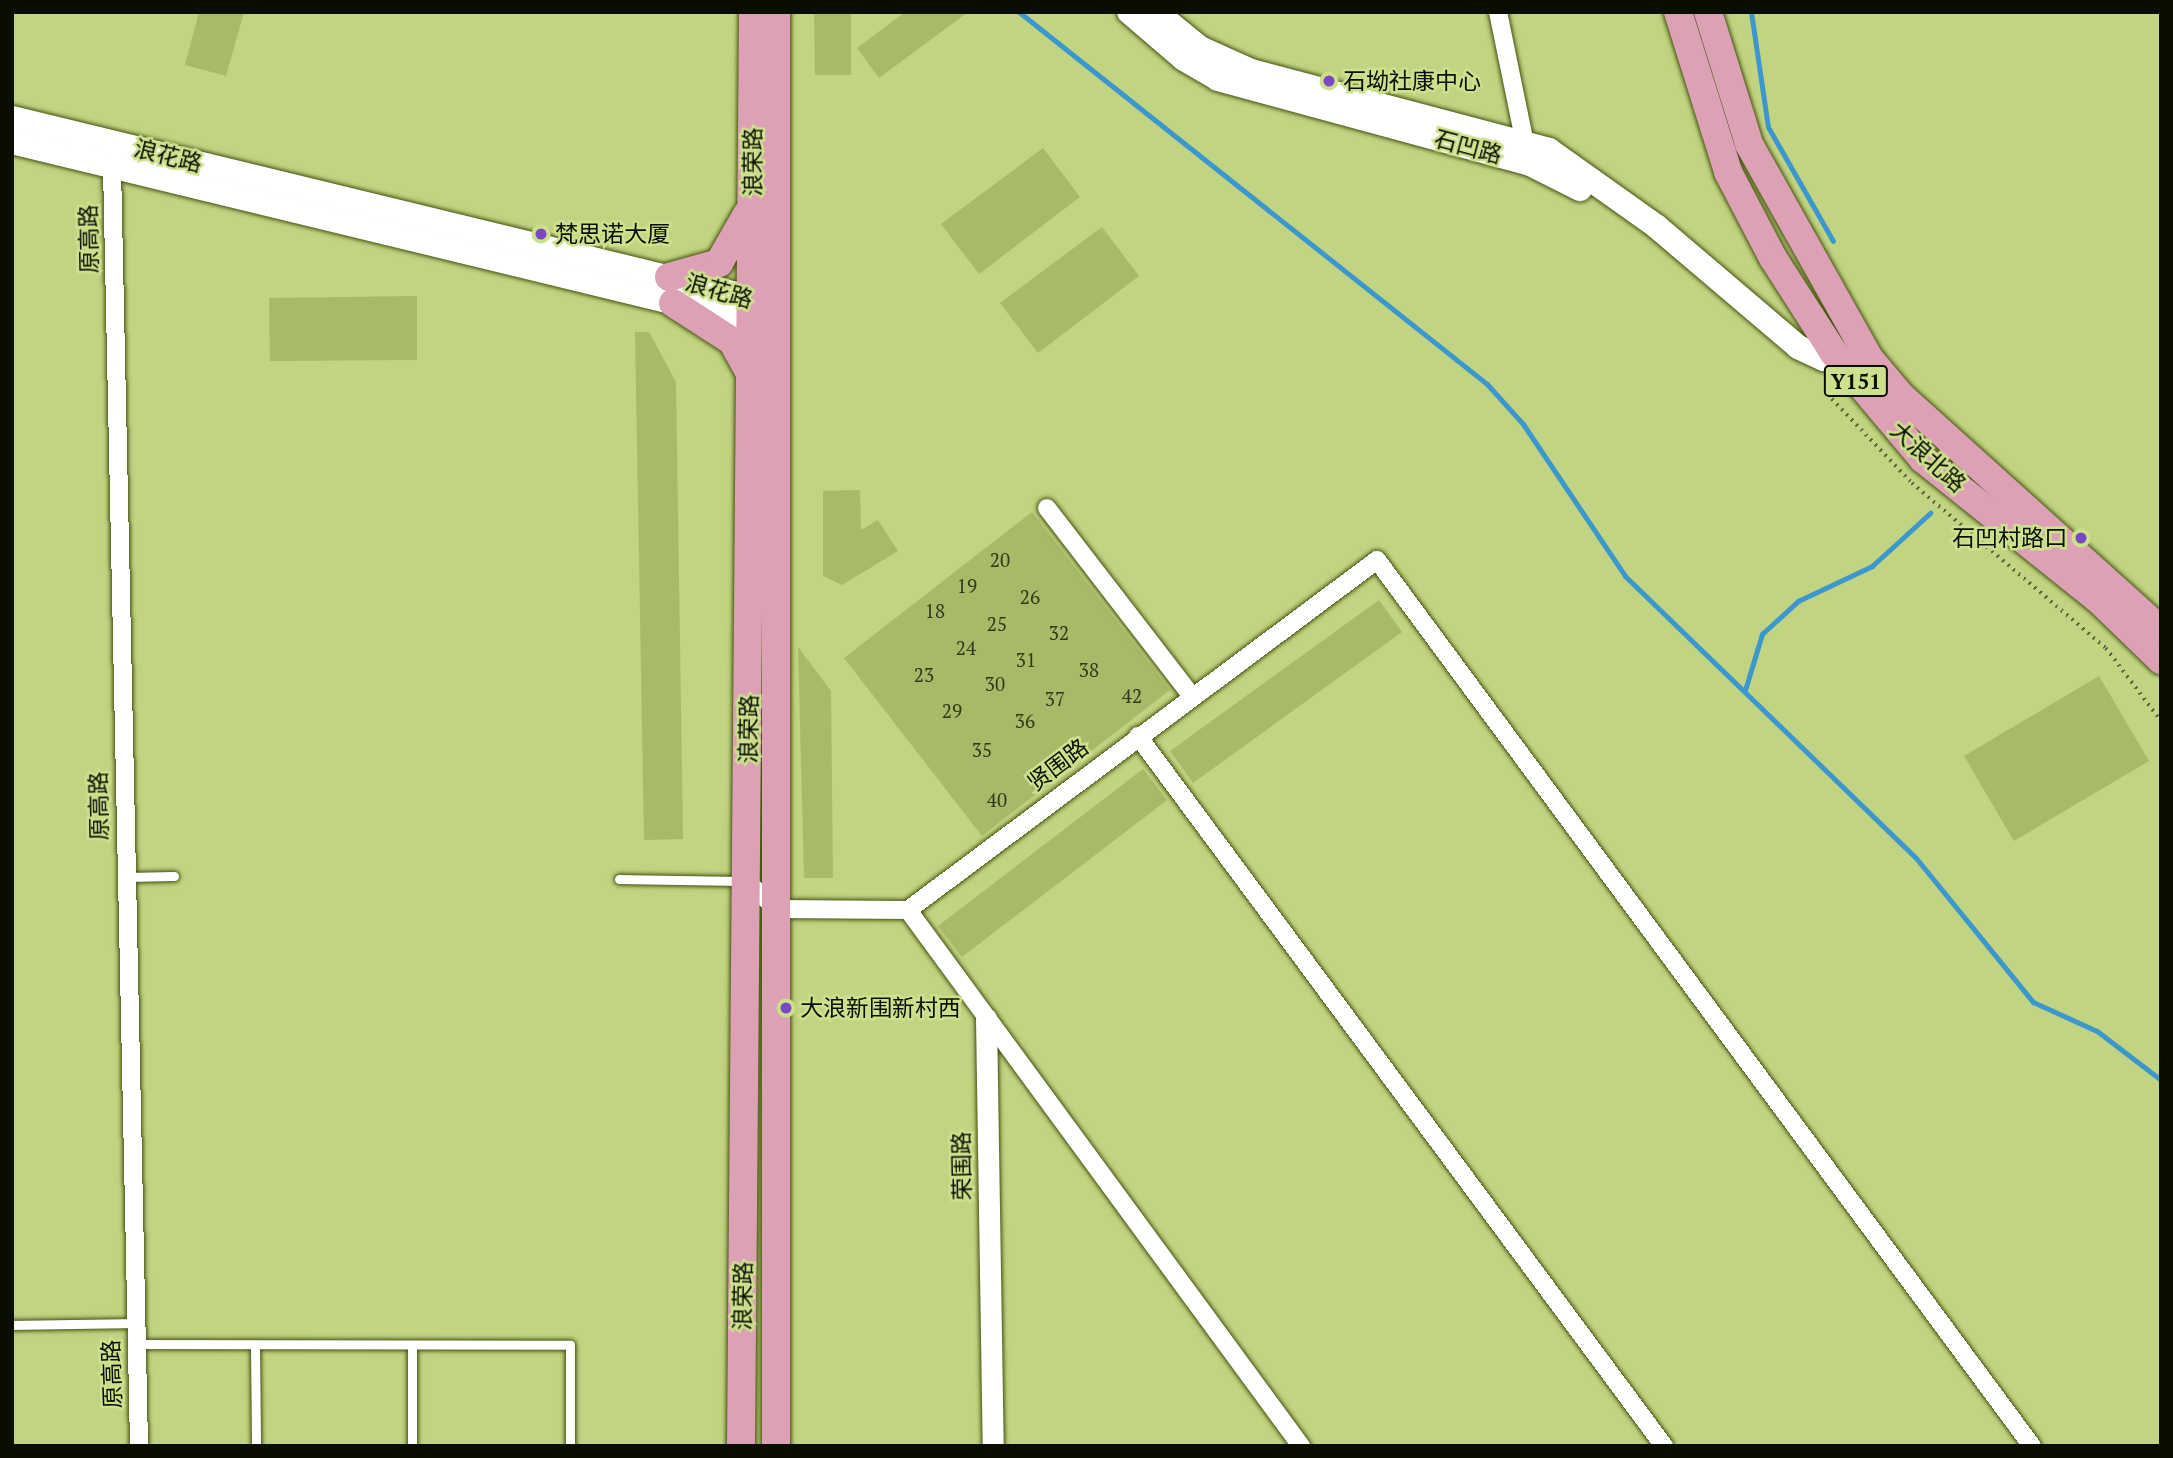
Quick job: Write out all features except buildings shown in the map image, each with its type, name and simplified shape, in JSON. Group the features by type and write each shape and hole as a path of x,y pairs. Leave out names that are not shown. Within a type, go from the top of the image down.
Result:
{"main road":[{"name":"浪荣路","path":"753,12 753,194 761,311 777,909 776,1446"},
{"name":"浪荣路","path":"741,1446 753,382 761,311 776,12"},
{"name":"石凹路","path":"1129,12 1184,60 1218,79 1527,153"},
{"name":"石凹路","path":"1156,12 1200,48 1251,71 1527,153 1598,182 1782,334 1812,355 1832,359 1834,353"},
{"name":"大浪北路","path":"1678,12 1727,172 1773,258 1834,353 1923,459 2152,624"},
{"name":"大浪北路","path":"1707,12 1749,144 1869,358 1901,396 2152,624 2161,660"},
{"name":"浪花路","path":"12,118 671,290"},
{"name":"浪花路","path":"12,142 761,311"},
{"path":"753,194 736,242 719,263 671,290 732,341 753,382"}],"street":[{"path":"1498,12 1527,153"},
{"name":"原高路","path":"112,166 139,1446"},
{"path":"1047,508 1192,696"},
{"name":"贤围路","path":"908,910 1377,560 2032,1446"},
{"path":"1138,736 1664,1446"},
{"path":"747,881 777,909 908,910 1301,1446"},
{"name":"荣围路","path":"986,1018 993,1446"}],"lane":[{"path":"125,877 174,876"},
{"path":"619,879 747,881"},
{"path":"12,1325 135,1323"},
{"path":"136,1344 570,1345 570,1446"},
{"path":"412,1345 412,1446"},
{"path":"255,1346 256,1446"}],"path":[{"path":"1832,398 1912,483 2106,648 2161,720"}],"waterway":[{"path":"1019,12 1487,384 1523,424 1625,576 1916,858 2033,1002 2097,1031 2161,1080"},
{"path":"1751,12 1768,127 1833,241"},
{"path":"1745,690 1762,634 1798,601 1872,566 1930,513"}],"place":[{"name":"石坳社康中心","path":"1329,81"},
{"name":"梵思诺大厦","path":"541,234"},
{"name":"石凹村路口","path":"2081,538"},
{"name":"大浪新围新村西","path":"786,1008"}]}
